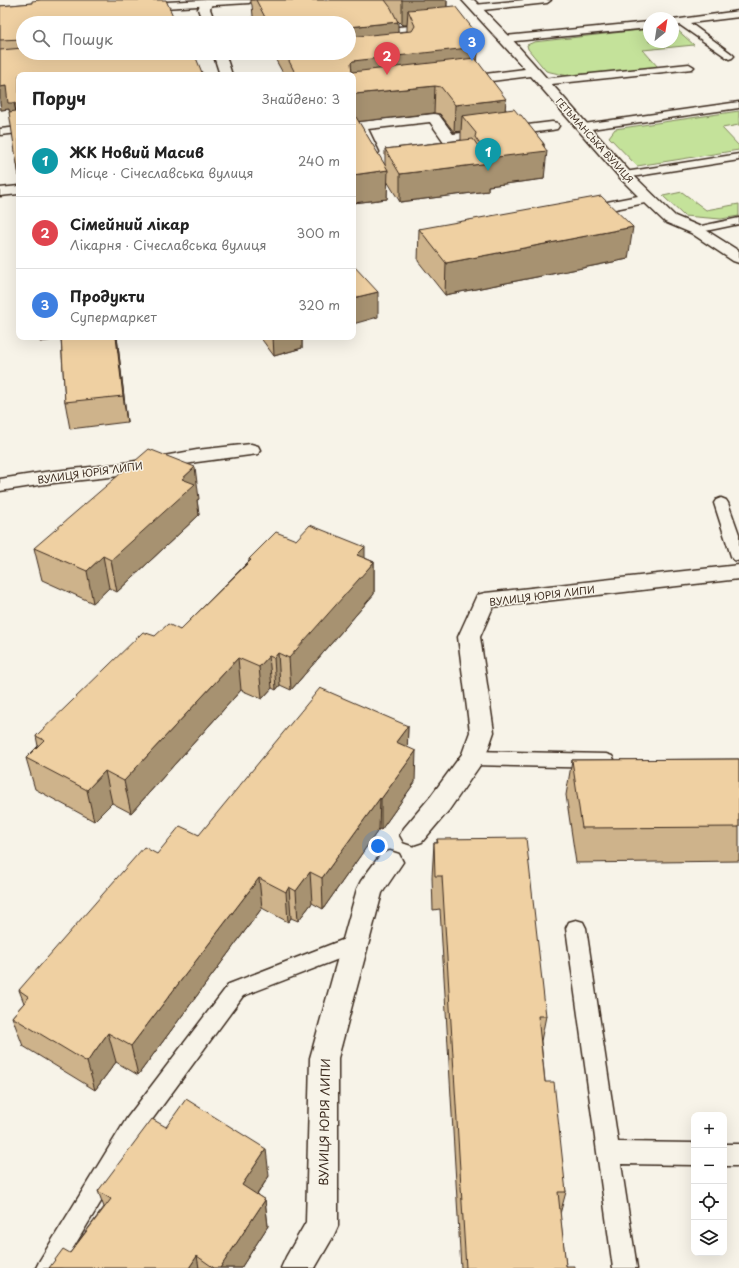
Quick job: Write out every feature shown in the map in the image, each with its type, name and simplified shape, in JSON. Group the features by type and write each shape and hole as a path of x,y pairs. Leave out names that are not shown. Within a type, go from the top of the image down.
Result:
{"street":[{"path":"206,3 204,9 206,16"},
{"name":"ГЕТЬМАНСЬКА ВУЛИЦЯ","path":"471,4 505,39 625,175 670,219 696,230 739,258"},
{"path":"475,25 490,23"},
{"path":"404,45 394,26 445,27"},
{"path":"221,60 225,72"},
{"path":"446,83 538,77"},
{"path":"378,166 360,126 434,118 466,162 450,164"},
{"path":"449,139 552,126"},
{"path":"0,192 16,190"},
{"path":"564,214 648,198"},
{"name":"ВУЛИЦЯ ЮРІЯ ЛИПИ","path":"0,485 119,470 197,456 251,450"},
{"name":"ВУЛИЦЯ ЮРІЯ ЛИПИ","path":"413,835 440,803 473,758 482,732 469,637 485,600 739,572"},
{"name":"ВУЛИЦЯ ЮРІЯ ЛИПИ","path":"297,1268 322,1226 324,1058 370,889 390,862"}],"lane":[{"path":"146,0 172,5"},
{"path":"135,7 249,0"},
{"path":"471,4 547,0"},
{"path":"679,22 739,14"},
{"path":"679,23 729,56"},
{"path":"505,39 643,26"},
{"path":"538,77 688,66"},
{"path":"584,128 739,106"},
{"path":"0,132 16,130"},
{"path":"625,175 739,157"},
{"path":"696,230 739,221"},
{"path":"721,503 739,556"},
{"path":"473,758 622,761"},
{"path":"576,928 625,1268"},
{"path":"48,1268 135,1125 236,990 355,944"},
{"path":"608,1153 691,1154"},
{"path":"727,1154 739,1155"}],"green space":[{"path":"643,30 643,48 663,48 643,50 658,67 568,76 546,71 528,49 527,45 534,42"},
{"path":"679,31 694,45 679,46"},
{"path":"739,111 739,125 722,128 739,146 739,150 637,166 609,137 615,129"},
{"path":"682,192 706,210 739,204 739,216 721,219 684,216 663,196"}],"building":[{"path":"166,0 173,16 16,16 16,39 0,40 0,6 32,3 32,1"},
{"path":"256,0 385,0 398,22 356,26 356,16 264,16"},
{"path":"455,6 477,34 475,34 479,39 462,41 468,48 353,61 351,63 352,72 294,72 288,60 356,60 356,36 412,31 415,26 408,10"},
{"path":"16,49 16,60 197,60 202,72 16,72 16,104 8,103 6,86 0,87 0,50"},
{"path":"475,58 506,99 455,105 441,87 435,86 356,94 356,72 352,72"},
{"path":"514,109 519,115 521,115 544,144 542,144 547,151 489,158 475,137 476,133 462,116"},
{"path":"16,111 16,157 9,112"},
{"path":"356,117 388,170 356,175"},
{"path":"473,139 490,163 400,174 385,149"},
{"path":"601,196 633,227 446,263 419,229"},
{"path":"356,268 378,292 356,297"},
{"path":"61,340 116,340 123,396 65,402"},
{"path":"149,449 195,467 182,479 195,484 111,560 103,556 87,571 34,548"},
{"path":"310,525 365,547 357,555 374,562 289,658 278,653 274,658 269,656 259,667 238,658 124,781 105,771 87,790 26,758 44,740 36,736 143,632 155,636 168,624 180,630 251,560 249,559 276,532 296,540"},
{"path":"320,688 408,726 396,742 416,751 322,878 310,872 296,891 289,887 286,892 259,878 131,1046 108,1033 87,1062 12,1017 29,997 19,990 144,847 157,854 180,826 199,835"},
{"path":"739,759 739,827 582,828 572,760"},
{"path":"526,838 546,1016 538,1016 545,1082 554,1082 566,1192 558,1192 566,1266 574,1266 574,1268 466,1268 442,876 435,876 434,843 438,843 437,839"},
{"path":"186,1099 266,1149 242,1185 265,1200 220,1268 214,1268 197,1256 189,1268 49,1268 63,1249 70,1253 111,1199 98,1191 152,1119 166,1127"}],"place":[{"name":"Продукти","path":"472,61"},
{"name":"Сімейний лікар","path":"387,75"},
{"name":"ЖК Новий Масив","path":"488,171"}]}
